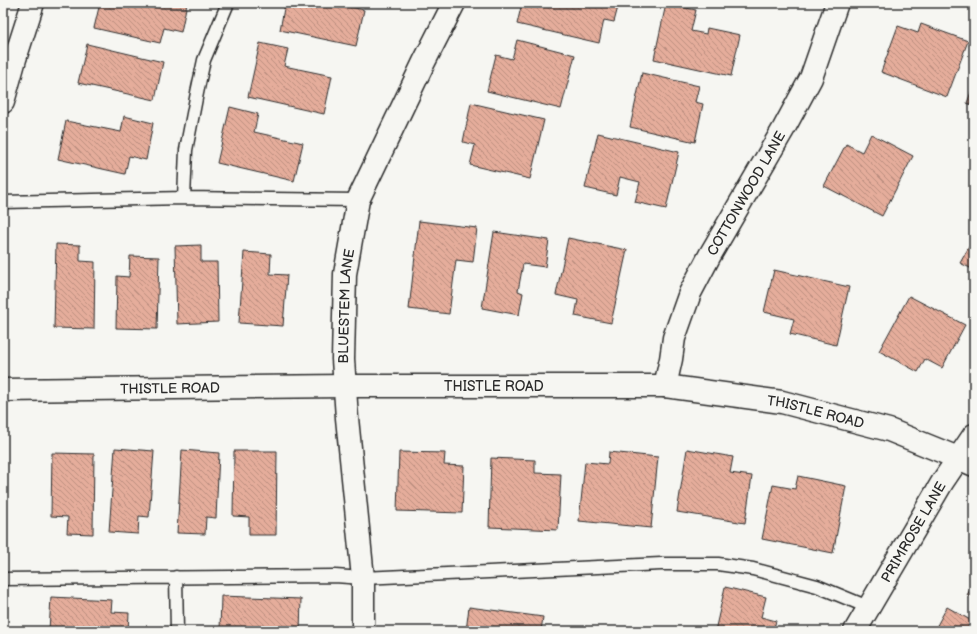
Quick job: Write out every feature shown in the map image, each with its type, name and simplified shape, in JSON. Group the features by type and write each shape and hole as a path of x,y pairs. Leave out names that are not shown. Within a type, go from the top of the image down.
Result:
{"street":[{"path":"3,102 14,59 33,3"},
{"name":"BLUESTEM LANE","path":"364,631 363,578 343,359 344,274 358,200 454,3"},
{"name":"COTTONWOOD LANE","path":"665,386 672,359 674,338 690,293 710,255 784,128 810,78 837,3"},
{"name":"THISTLE ROAD","path":"3,390 345,386 665,386 782,402 889,430 966,462"},
{"name":"PRIMROSE LANE","path":"855,631 942,482 966,462 974,435"}],"lane":[{"path":"184,198 186,150 204,60 228,3"},
{"path":"3,202 184,198 358,200"},
{"path":"3,579 335,576 363,578 653,565 718,564 753,569 816,586 868,607"},
{"path":"176,577 177,631"}],"building":[{"path":"100,3 142,3 156,6 156,3 187,3 181,32 164,28 160,43 94,28"},
{"path":"285,3 332,3 364,10 356,46 280,30"},
{"path":"522,3 619,3 614,22 604,20 599,43 517,24"},
{"path":"666,4 696,10 691,31 706,34 707,28 740,35 731,76 654,59"},
{"path":"921,24 968,41 947,97 881,72 898,26 918,33"},
{"path":"517,40 575,55 561,109 487,91 496,55 512,59"},
{"path":"260,43 288,49 284,66 332,76 324,114 248,97"},
{"path":"87,44 163,62 155,100 78,83"},
{"path":"642,73 699,86 695,102 703,104 695,142 630,127"},
{"path":"974,84 974,106 967,103"},
{"path":"471,103 544,120 530,179 470,165 475,145 463,142"},
{"path":"230,107 258,114 254,132 303,143 294,181 217,163"},
{"path":"124,116 153,123 146,160 129,156 125,174 58,159 66,121 121,132"},
{"path":"598,133 679,152 666,209 635,202 640,182 620,177 616,195 585,188"},
{"path":"871,134 913,156 882,216 824,186 846,144 862,152"},
{"path":"419,221 477,228 473,262 456,260 449,314 409,309"},
{"path":"494,232 549,240 545,267 523,264 518,291 523,293 519,315 482,308"},
{"path":"568,238 627,250 611,323 575,316 578,300 556,295"},
{"path":"974,238 974,270 960,263"},
{"path":"56,244 80,245 80,261 95,262 94,329 54,328"},
{"path":"201,245 201,262 217,262 218,322 177,324 175,246"},
{"path":"244,252 271,254 270,274 287,275 283,326 239,323"},
{"path":"130,256 159,257 157,329 116,328 117,276 129,277"},
{"path":"774,270 849,287 836,345 790,334 794,319 764,312"},
{"path":"909,296 965,325 942,368 925,359 918,372 879,351"},
{"path":"115,448 154,451 149,517 139,516 138,534 109,532"},
{"path":"687,449 733,457 730,473 752,476 745,523 677,512"},
{"path":"182,450 219,453 216,518 206,517 205,534 177,533"},
{"path":"234,451 277,451 276,535 249,535 249,517 233,516"},
{"path":"399,452 445,453 444,465 464,466 462,513 397,511"},
{"path":"609,452 658,457 651,528 579,521 585,462 608,464"},
{"path":"52,453 94,454 93,534 67,533 68,517 51,516"},
{"path":"491,458 535,460 535,473 561,474 558,530 489,527"},
{"path":"798,476 846,486 833,553 762,539 773,485 795,489"},
{"path":"974,583 974,599 967,595"},
{"path":"725,587 766,597 761,617 776,621 773,631 715,631"},
{"path":"221,596 301,599 300,631 220,631"},
{"path":"51,597 112,600 111,612 129,613 128,631 49,631"},
{"path":"469,607 543,617 541,631 466,631"},
{"path":"947,607 974,622 974,631 934,631"}]}
